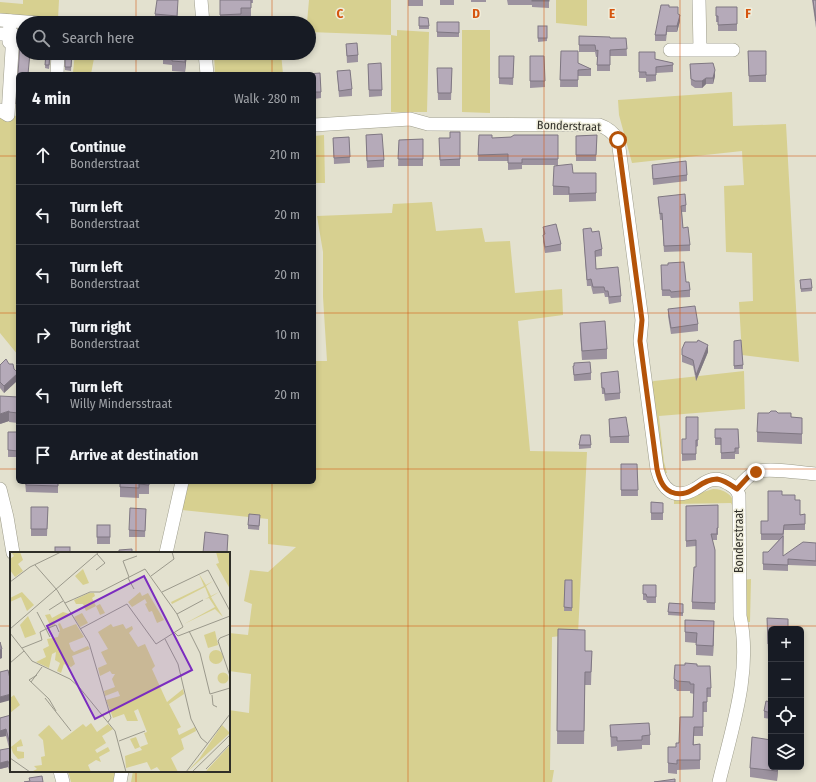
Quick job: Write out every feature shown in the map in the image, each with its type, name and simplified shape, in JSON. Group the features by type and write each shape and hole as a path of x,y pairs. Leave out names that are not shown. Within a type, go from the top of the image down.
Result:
{"street":[{"path":"201,0 202,16"},
{"path":"699,0 700,49"},
{"path":"2,109 8,115 13,34 5,34 5,20 16,21"},
{"path":"670,50 733,50"},
{"path":"57,72 58,60"},
{"path":"206,60 207,72"},
{"name":"Bonderstraat","path":"316,125 410,119 428,124 599,125 606,127 618,140 642,320 640,341 659,479 666,490 675,494 684,494 694,490 708,481 717,479 726,482 737,489 739,495 740,616 744,633 743,670 739,699 719,782"},
{"path":"737,489 749,476 756,472 766,470 816,474"},
{"path":"166,552 182,484"},
{"path":"0,489 7,517 13,552"},
{"path":"60,772 63,782"},
{"path":"120,782 122,772"}],"shaded area":[{"path":"23,0 59,0 58,16 0,16 0,2 23,4"},
{"path":"309,0 391,0 391,35 316,32 316,16 308,16"},
{"path":"556,0 587,0 587,26 556,23"},
{"path":"397,30 429,32 427,112 391,112 391,35 397,36"},
{"path":"462,30 490,30 490,113 462,112"},
{"path":"74,60 94,60 91,72 73,72"},
{"path":"214,60 282,60 283,72 215,72"},
{"path":"732,92 733,126 786,124 799,362 742,355 739,302 753,301 752,253 726,252 724,186 744,185 742,151 632,163 619,115 618,100"},
{"path":"0,110 8,115 16,116 16,353 0,333"},
{"path":"324,135 325,183 316,183 316,136"},
{"path":"432,202 436,231 482,228 485,242 510,241 515,293 562,289 563,315 518,321 530,451 587,452 578,634 552,637 550,770 554,770 552,782 131,782 133,772 230,772 230,710 249,713 251,674 230,671 230,633 248,635 252,604 244,601 250,570 268,572 296,547 268,544 268,519 182,510 188,484 316,484 316,361 327,361 323,297 323,252 317,216 392,213 393,204"},
{"path":"744,371 745,409 659,416 664,462 667,473 661,473 649,383 654,381"},
{"path":"713,489 724,491 730,495 735,505 732,505 731,503 674,504 674,497 684,498"},
{"path":"751,579 750,622 746,622 743,580"},
{"path":"68,772 116,772 114,782 71,782"}],"building":[{"path":"157,0 178,0 177,16 155,14"},
{"path":"220,0 251,0 251,8 241,8 241,14 220,15"},
{"path":"549,0 549,1 532,1"},
{"path":"813,0 816,0 816,21"},
{"path":"661,5 678,7 678,14 680,15 677,26 667,26 666,35 655,35"},
{"path":"716,7 737,7 737,24 718,25"},
{"path":"419,17 428,18 429,26 419,26"},
{"path":"437,22 459,22 459,33 437,32"},
{"path":"538,26 547,26 547,38 538,38"},
{"path":"579,36 626,38 627,49 610,50 610,65 597,65 598,50 596,51 595,45 579,45"},
{"path":"357,43 358,55 347,56 346,44"},
{"path":"561,51 578,51 578,63 591,69 578,70 578,80 560,80"},
{"path":"748,51 766,51 766,75 749,76"},
{"path":"639,52 655,52 655,59 673,63 673,65 656,67 656,75 646,75 646,72 639,72"},
{"path":"499,56 514,56 513,78 499,78"},
{"path":"530,56 544,56 545,81 530,81"},
{"path":"19,60 29,60 28,72 18,72"},
{"path":"45,60 49,60 49,65 45,65"},
{"path":"65,60 72,60 71,67 65,67"},
{"path":"172,60 185,60 185,62"},
{"path":"381,63 382,90 369,90 368,64"},
{"path":"713,63 715,70 713,78 706,78 702,81 695,81 691,79 690,64"},
{"path":"437,68 452,68 451,93 438,93"},
{"path":"350,70 352,89 339,91 337,71"},
{"path":"316,73 320,73 321,92 316,92"},
{"path":"450,132 460,132 460,159 440,160 439,138 450,138"},
{"path":"382,134 384,160 367,161 366,135"},
{"path":"479,135 492,135 492,138 511,137 514,135 558,135 558,159 522,159 522,163 508,163 508,154 478,155"},
{"path":"597,135 596,155 576,155 576,136"},
{"path":"349,137 350,157 334,158 333,138"},
{"path":"423,139 423,159 398,159 399,140"},
{"path":"686,161 687,175 653,179 652,165"},
{"path":"572,164 573,173 596,173 596,193 569,194 569,187 553,186 554,166"},
{"path":"685,194 686,205 681,206 683,228 688,227 690,245 664,246 662,213 660,214 658,197"},
{"path":"556,224 561,244 545,247 543,235 545,234 543,227"},
{"path":"591,228 592,232 599,231 602,249 595,251 596,269 618,267 621,296 609,297 608,291 605,291 604,287 593,287 591,279 587,280 583,229"},
{"path":"684,262 686,282 689,282 690,290 671,292 670,290 662,290 661,265"},
{"path":"811,279 812,288 801,289 800,280"},
{"path":"695,306 698,324 671,328 668,309"},
{"path":"605,321 607,349 582,351 580,323"},
{"path":"698,340 708,345 696,375 693,360 682,355 682,349 685,342 697,342"},
{"path":"741,340 743,365 734,366 734,341"},
{"path":"6,359 9,364 13,364 16,371 16,375 4,386 0,382 0,365"},
{"path":"590,362 591,373 574,375 574,363"},
{"path":"618,371 620,393 605,394 604,388 602,388 601,373"},
{"path":"0,396 16,397 16,413 9,411 0,414"},
{"path":"771,411 776,411 778,413 791,413 791,417 802,418 802,434 757,432 758,413 769,413"},
{"path":"626,417 629,436 610,437 609,419"},
{"path":"686,417 698,417 698,440 696,440 696,454 682,454 682,439 686,439"},
{"path":"715,429 738,429 739,448 735,448 735,452 721,453 721,438 715,438"},
{"path":"8,432 16,432 16,451 8,450"},
{"path":"581,435 590,435 591,445 579,445"},
{"path":"621,464 637,464 638,490 621,490"},
{"path":"58,484 58,486 26,485"},
{"path":"120,484 139,484 139,488 120,487"},
{"path":"768,491 782,491 782,495 795,495 795,500 800,500 800,515 805,514 805,524 784,525 783,534 761,534 761,521 768,521"},
{"path":"651,502 663,503 663,513 651,513"},
{"path":"718,505 717,534 711,534 715,550 715,603 692,602 694,567 696,567 696,540 686,541 686,506"},
{"path":"31,507 48,507 47,529 31,529"},
{"path":"130,508 146,509 145,531 129,530"},
{"path":"249,514 260,515 259,526 248,525"},
{"path":"97,525 110,525 110,537 97,537"},
{"path":"205,532 228,535 227,552 203,552"},
{"path":"783,536 783,556 803,542 816,543 816,561 788,559 788,565 763,564 763,552 768,552"},
{"path":"55,547 70,547 70,552 55,552"},
{"path":"132,549 132,552 119,552 119,550"},
{"path":"565,580 572,580 572,608 564,607"},
{"path":"643,585 656,585 656,597 647,597 646,594 643,594"},
{"path":"669,603 683,604 683,613 668,612"},
{"path":"767,618 788,619 788,626 768,626 768,644"},
{"path":"685,620 714,621 713,646 696,645 697,633 685,632"},
{"path":"558,629 585,630 585,651 592,651 591,672 585,672 584,731 557,731"},
{"path":"685,663 697,664 697,666 710,666 711,688 707,688 707,702 703,702 703,727 694,727 693,745 700,744 700,760 677,760 677,764 668,763 668,747 676,747 676,743 679,743 680,717 693,717 694,684 690,684 690,682 677,681 674,679 675,665 685,665"},
{"path":"8,670 10,679 10,694 0,697 0,672"},
{"path":"766,701 768,701 768,712 764,711"},
{"path":"10,715 10,744 6,729 0,731 0,718"},
{"path":"649,723 650,735 642,736 642,740 617,741 617,737 611,737 610,725"},
{"path":"752,737 768,740 768,770 750,768"},
{"path":"10,748 10,767 8,761 0,763 0,750"},
{"path":"42,776 43,782 24,782 30,781 29,778"},
{"path":"675,779 675,782 654,782"}],"route":[{"path":"618,140 642,320 640,341 659,479 666,490 675,494 684,494 694,490 708,481 717,479 726,482 737,489 749,476 756,472"}]}
